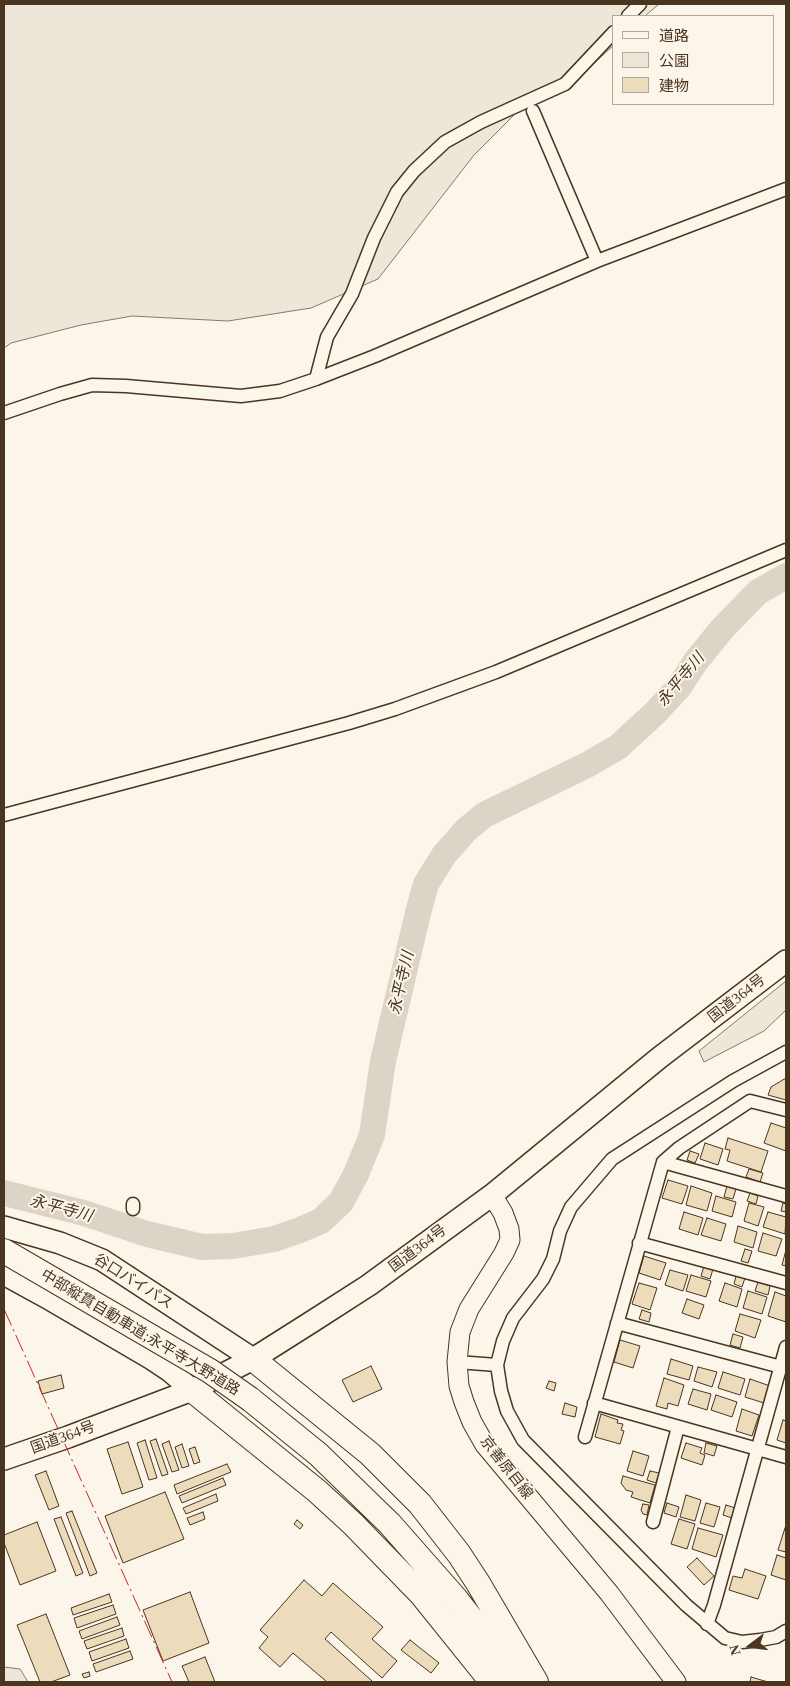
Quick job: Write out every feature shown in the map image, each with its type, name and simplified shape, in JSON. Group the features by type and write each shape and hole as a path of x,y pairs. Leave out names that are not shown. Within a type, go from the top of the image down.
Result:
{"highway":[{"name":"国道364号","path":"4,1459 192,1390 253,1359 369,1285 492,1195 659,1058 786,961"},
{"name":"谷口バイパス","path":"4,1227 67,1245 102,1260 253,1359"},
{"name":"中部縦貫自動車道;永平寺大野道路","path":"4,1251 210,1371 250,1399 318,1454 390,1524 456,1599 491,1644 516,1682"},
{"path":"4,1274 46,1296 152,1358 277,1457 353,1524 422,1595 492,1682"},
{"path":"253,1359 370,1454 420,1504 473,1576 536,1682"}],"main road":[{"name":"京善原目線","path":"492,1195 503,1213 509,1229 510,1240 469,1309 460,1332 457,1362 459,1386 464,1402 472,1422 485,1445 609,1593 676,1682"}],"street":[{"path":"629,15 640,4"},
{"path":"316,379 327,337 352,294 374,238 398,192 414,171 445,142 482,122 565,84 612,34"},
{"path":"533,111 597,261"},
{"path":"4,413 92,385 126,386 241,396 280,391 375,356 597,261 786,189"},
{"path":"4,815 349,723 394,709 496,672 786,550"},
{"path":"786,1052 732,1081 612,1159 571,1207 560,1231 553,1259 544,1279 513,1318 496,1365 507,1411 523,1440 686,1605 724,1638 742,1642 776,1637 786,1631"},
{"path":"585,1437 663,1162 679,1148 750,1101 786,1110"},
{"path":"663,1162 786,1196"},
{"path":"640,1243 786,1283"},
{"path":"617,1323 781,1367"},
{"path":"707,1624 786,1347"},
{"path":"457,1362 496,1365"},
{"path":"594,1403 786,1457"},
{"path":"653,1522 678,1427"}],"green space":[{"path":"4,4 659,4 646,15 612,15 612,47 570,85 519,110 474,155 378,279 311,308 228,321 132,316 81,325 11,343 4,348"},
{"path":"786,981 786,1010 764,1031 704,1062 699,1051"},
{"path":"4,1667 20,1669 28,1682 4,1682"}],"building":[{"path":"786,1078 786,1100 768,1095 771,1087"},
{"path":"771,1123 786,1128 786,1151 764,1143"},
{"path":"728,1138 768,1151 761,1172 727,1161 730,1150 725,1149"},
{"path":"705,1143 723,1149 718,1165 700,1159"},
{"path":"690,1151 699,1154 695,1163 687,1160"},
{"path":"749,1169 763,1173 760,1182 746,1177"},
{"path":"668,1180 688,1186 682,1204 662,1198"},
{"path":"691,1186 712,1193 707,1211 686,1205"},
{"path":"727,1186 736,1189 733,1199 724,1197"},
{"path":"750,1193 758,1196 756,1204 747,1201"},
{"path":"716,1196 736,1202 732,1217 712,1211"},
{"path":"749,1203 764,1207 758,1226 744,1221"},
{"path":"783,1203 786,1204 786,1212 781,1211"},
{"path":"684,1212 703,1218 698,1235 679,1229"},
{"path":"768,1212 786,1217 785,1234 763,1227"},
{"path":"707,1218 726,1224 721,1241 701,1235"},
{"path":"738,1226 757,1232 753,1248 734,1242"},
{"path":"763,1233 782,1239 776,1256 758,1251"},
{"path":"745,1249 752,1251 748,1263 741,1261"},
{"path":"786,1250 786,1266 782,1265"},
{"path":"644,1256 666,1263 660,1280 639,1273"},
{"path":"704,1266 713,1269 710,1279 701,1276"},
{"path":"670,1270 688,1275 683,1291 665,1285"},
{"path":"691,1275 711,1281 706,1297 686,1291"},
{"path":"736,1276 745,1278 742,1287 734,1284"},
{"path":"758,1282 770,1286 768,1295 755,1291"},
{"path":"639,1283 657,1288 650,1310 632,1304"},
{"path":"725,1283 742,1289 737,1307 719,1301"},
{"path":"748,1291 767,1297 762,1314 743,1308"},
{"path":"775,1292 786,1296 786,1322 768,1316"},
{"path":"687,1299 704,1305 699,1319 682,1313"},
{"path":"642,1310 651,1313 649,1322 639,1319"},
{"path":"740,1314 761,1320 755,1338 735,1331"},
{"path":"733,1334 743,1337 740,1348 730,1345"},
{"path":"620,1340 640,1346 633,1368 614,1362"},
{"path":"671,1359 693,1366 689,1380 667,1374"},
{"path":"371,1366 382,1389 353,1402 342,1380"},
{"path":"698,1367 717,1372 712,1387 694,1381"},
{"path":"723,1372 745,1379 740,1395 718,1388"},
{"path":"61,1375 64,1388 42,1394 38,1381"},
{"path":"664,1378 684,1385 678,1406 668,1403 667,1409 656,1406"},
{"path":"750,1379 770,1386 764,1403 745,1397"},
{"path":"549,1381 556,1383 554,1391 546,1388"},
{"path":"693,1389 711,1394 707,1410 688,1404"},
{"path":"716,1395 737,1402 732,1417 711,1410"},
{"path":"565,1403 577,1407 575,1417 562,1414"},
{"path":"742,1409 759,1415 752,1436 736,1431"},
{"path":"601,1414 618,1420 617,1423 623,1424 621,1430 624,1431 620,1444 595,1437"},
{"path":"783,1420 786,1421 786,1443 777,1440"},
{"path":"156,1439 168,1474 162,1476 150,1441"},
{"path":"145,1440 157,1478 149,1480 137,1443"},
{"path":"169,1441 179,1470 172,1472 162,1444"},
{"path":"128,1442 143,1487 122,1494 107,1449"},
{"path":"686,1443 702,1448 700,1453 705,1455 702,1465 681,1458"},
{"path":"706,1443 717,1446 714,1456 704,1453"},
{"path":"182,1444 189,1466 182,1468 175,1447"},
{"path":"195,1447 200,1462 194,1464 189,1449"},
{"path":"633,1451 649,1456 643,1476 627,1471"},
{"path":"227,1464 231,1472 177,1494 174,1485"},
{"path":"46,1471 59,1506 49,1510 35,1475"},
{"path":"650,1471 659,1473 656,1483 647,1480"},
{"path":"623,1476 655,1485 650,1503 631,1497 633,1492 626,1490 621,1483"},
{"path":"223,1478 226,1485 182,1503 179,1496"},
{"path":"165,1492 184,1539 123,1563 105,1516"},
{"path":"216,1494 218,1501 186,1514 183,1508"},
{"path":"686,1495 701,1500 695,1521 680,1517"},
{"path":"667,1503 679,1507 676,1517 664,1513"},
{"path":"706,1503 720,1507 714,1527 700,1523"},
{"path":"643,1504 649,1505 647,1515 643,1514 641,1510"},
{"path":"726,1505 735,1508 732,1518 723,1515"},
{"path":"72,1511 97,1573 90,1576 66,1513"},
{"path":"203,1512 205,1519 190,1525 187,1518"},
{"path":"61,1517 83,1573 76,1576 54,1519"},
{"path":"679,1519 695,1524 687,1549 671,1544"},
{"path":"297,1520 303,1525 300,1529 294,1524"},
{"path":"37,1522 56,1571 20,1585 4,1543 4,1535"},
{"path":"698,1528 723,1535 716,1557 692,1549"},
{"path":"786,1528 786,1552 778,1550"},
{"path":"777,1555 786,1558 786,1580 771,1575"},
{"path":"697,1558 714,1576 704,1585 687,1567"},
{"path":"745,1569 766,1576 758,1599 729,1590 733,1576 742,1578"},
{"path":"304,1580 322,1596 333,1583 383,1627 372,1639 397,1661 382,1678 331,1632 325,1639 372,1681 327,1682 293,1653 280,1667 259,1648 268,1637 260,1630"},
{"path":"190,1592 209,1643 163,1661 143,1610"},
{"path":"109,1594 112,1602 73,1615 71,1608"},
{"path":"113,1605 116,1614 77,1628 74,1618"},
{"path":"46,1614 70,1675 51,1682 40,1682 17,1625"},
{"path":"117,1617 120,1625 82,1639 79,1631"},
{"path":"122,1628 124,1636 87,1649 84,1641"},
{"path":"126,1639 129,1648 92,1661 89,1652"},
{"path":"410,1640 439,1663 431,1673 401,1650"},
{"path":"130,1651 133,1659 96,1672 93,1664"},
{"path":"205,1657 215,1682 189,1682 182,1666"},
{"path":"89,1672 90,1676 84,1678 82,1674"},
{"path":"751,1677 768,1682 750,1682"}],"waterway":[{"name":"永平寺川","path":"4,1193 84,1213 147,1234 202,1247 233,1246 274,1239 321,1221 341,1202 356,1174 372,1135 383,1061 418,913 426,884 444,855 466,830 484,815 587,765 618,747 655,713 679,687 696,661 722,629 758,592 786,576"}],"power":[{"path":"4,1309 172,1682"}]}
